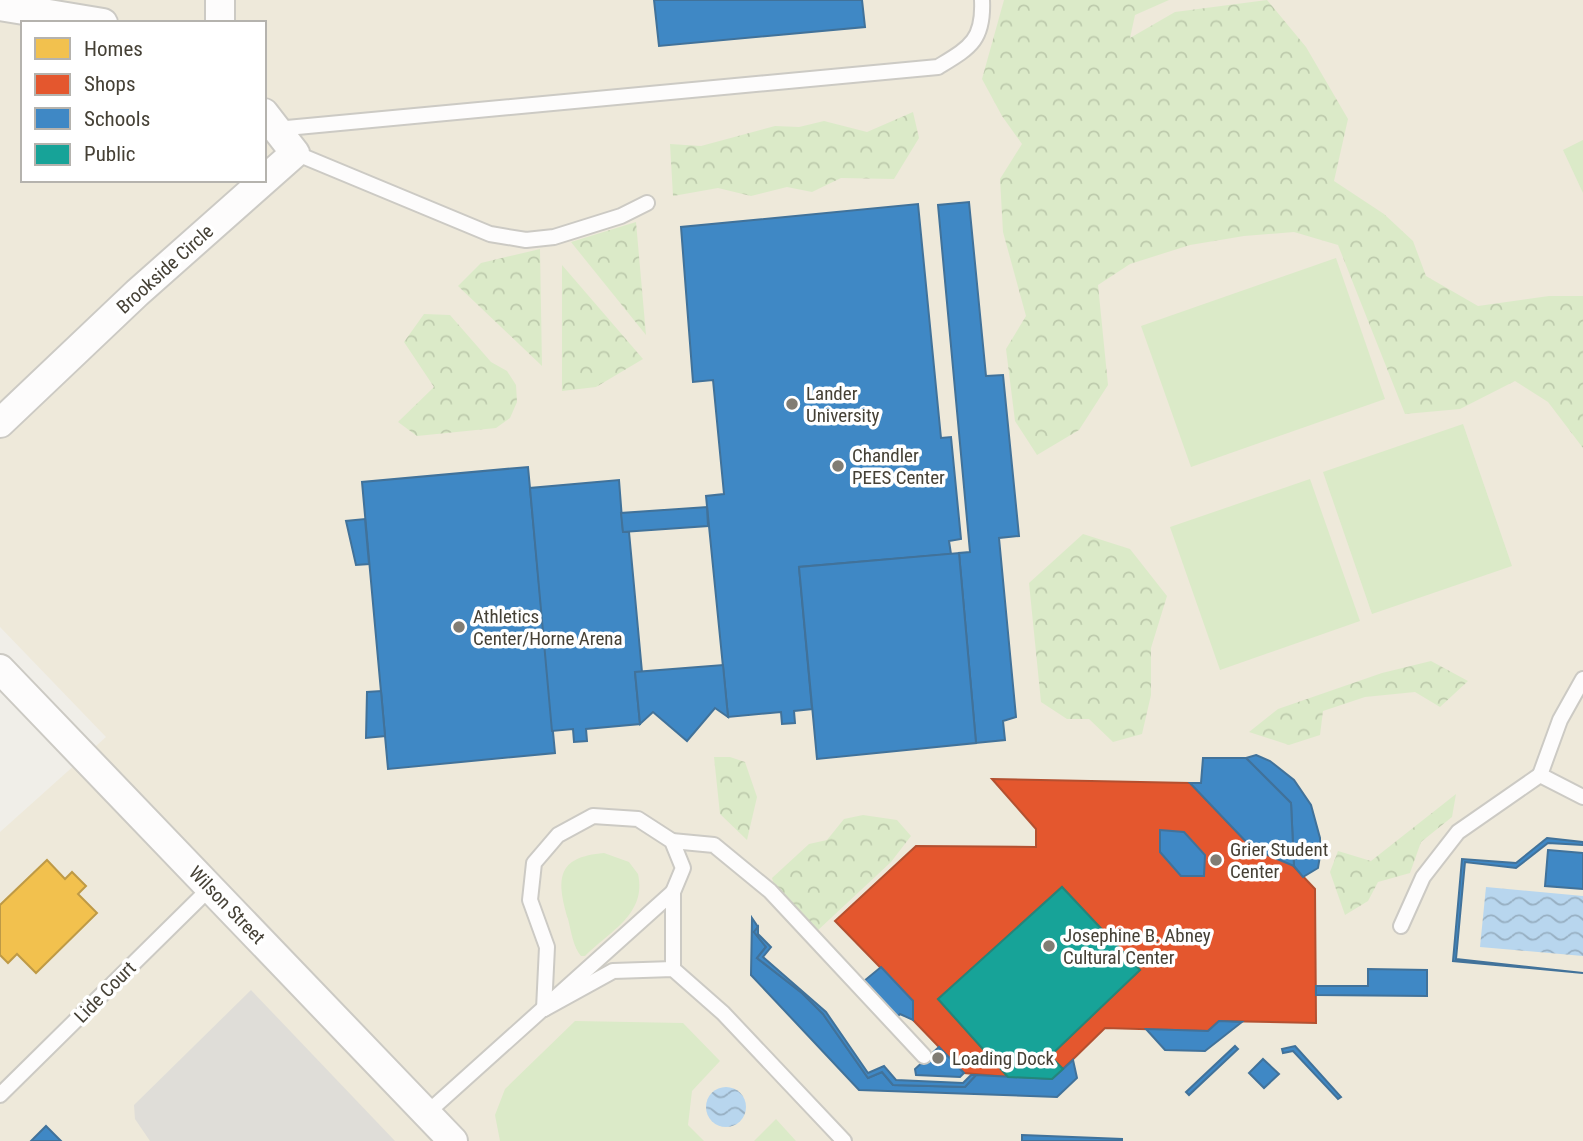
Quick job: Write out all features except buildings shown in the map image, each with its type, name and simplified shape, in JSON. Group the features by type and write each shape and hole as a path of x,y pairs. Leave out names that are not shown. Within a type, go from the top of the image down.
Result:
{"street":[{"path":"220,0 220,21"},
{"path":"0,6 91,21"},
{"path":"270,121 295,153"},
{"name":"Brookside Circle","path":"266,179 295,153"},
{"name":"Brookside Circle","path":"0,423 137,293 262,182"},
{"name":"Wilson Street","path":"0,669 453,1141"}],"lane":[{"path":"270,121 938,67 972,45 983,13 982,0"},
{"path":"295,153 491,234 526,240 554,237 621,216 647,203"},
{"path":"1401,926 1423,877 1458,832 1540,775 1560,720 1583,679"},
{"path":"1540,775 1583,797"},
{"path":"544,1009 547,947 530,900 534,863 558,835 593,817 638,819 672,841 714,845 770,891 924,1056"},
{"path":"672,841 683,868 674,892 673,969"},
{"name":"Lide Court","path":"0,1096 210,888"},
{"path":"426,1113 674,892"},
{"path":"544,1009 613,971 673,969 723,1013 844,1141"}],"shaded area":[{"name":"Lander University","path":"0,0 1583,0 1583,1141 0,1141 0,832 106,737 0,627"},
{"path":"251,990 395,1141 150,1141 135,1119 134,1105"}],"green space":[{"path":"1004,0 1169,0 1135,15 1130,38 1175,12 1267,0 1306,47 1348,119 1334,181 1384,214 1413,241 1426,276 1478,306 1549,296 1583,296 1583,448 1548,402 1515,381 1460,409 1405,414 1338,245 1294,232 1244,236 1190,245 1130,264 1098,285 1108,385 1079,430 1037,455 1015,421 1006,349 1026,316 1003,232 1000,179 1022,144 1002,116 982,79"},
{"path":"913,112 919,138 894,179 841,178 812,192 787,187 751,196 718,188 673,196 670,144 701,146 775,126 799,127 824,121 867,132"},
{"path":"1583,140 1583,193 1563,150"},
{"path":"636,222 646,335 571,242"},
{"path":"540,249 542,366 458,286 481,263"},
{"path":"1336,258 1385,399 1191,467 1141,326"},
{"path":"562,265 643,359 596,387 562,391"},
{"path":"424,314 450,315 491,362 507,371 516,385 517,402 510,418 496,428 417,436 398,422 434,387 404,342"},
{"path":"1463,424 1512,566 1372,614 1323,472"},
{"path":"1310,479 1360,621 1220,670 1170,527"},
{"path":"1083,534 1130,549 1167,596 1151,648 1151,695 1142,734 1113,742 1089,719 1067,719 1041,702 1029,583"},
{"path":"1431,661 1468,681 1440,707 1415,692 1365,697 1323,711 1320,735 1289,745 1249,732 1278,709 1382,673"},
{"path":"714,757 730,757 745,762 757,797 747,840 720,814"},
{"path":"1456,794 1452,817 1421,842 1410,873 1378,882 1368,901 1345,915 1330,872 1338,851 1371,861"},
{"path":"863,815 897,820 911,836 891,862 816,932 775,888 772,878 809,844 827,840 844,819"},
{"path":"604,853 629,862 638,874 637,900 632,911 615,930 585,956 581,956 576,948 564,905 564,872 577,859"},
{"path":"575,1021 683,1023 720,1061 692,1091 688,1125 704,1141 500,1141 495,1115 505,1089"},
{"path":"776,1119 796,1141 754,1141"}],"water":[{"path":"1486,887 1583,896 1583,956 1480,947"},
{"path":"726,1087 734,1088 740,1093 745,1099 745,1115 740,1121 734,1126 726,1127 718,1126 712,1121 707,1115 706,1107 707,1099 712,1093 718,1088"}],"place":[{"name":"Lander University","path":"792,404"},
{"name":"Chandler PEES Center","path":"838,466"},
{"name":"Athletics Center/Horne Arena","path":"459,627"},
{"name":"Grier Student Center","path":"1216,860"},
{"name":"Josephine B. Abney Cultural Center","path":"1049,946"},
{"name":"Loading Dock","path":"938,1058"}]}
